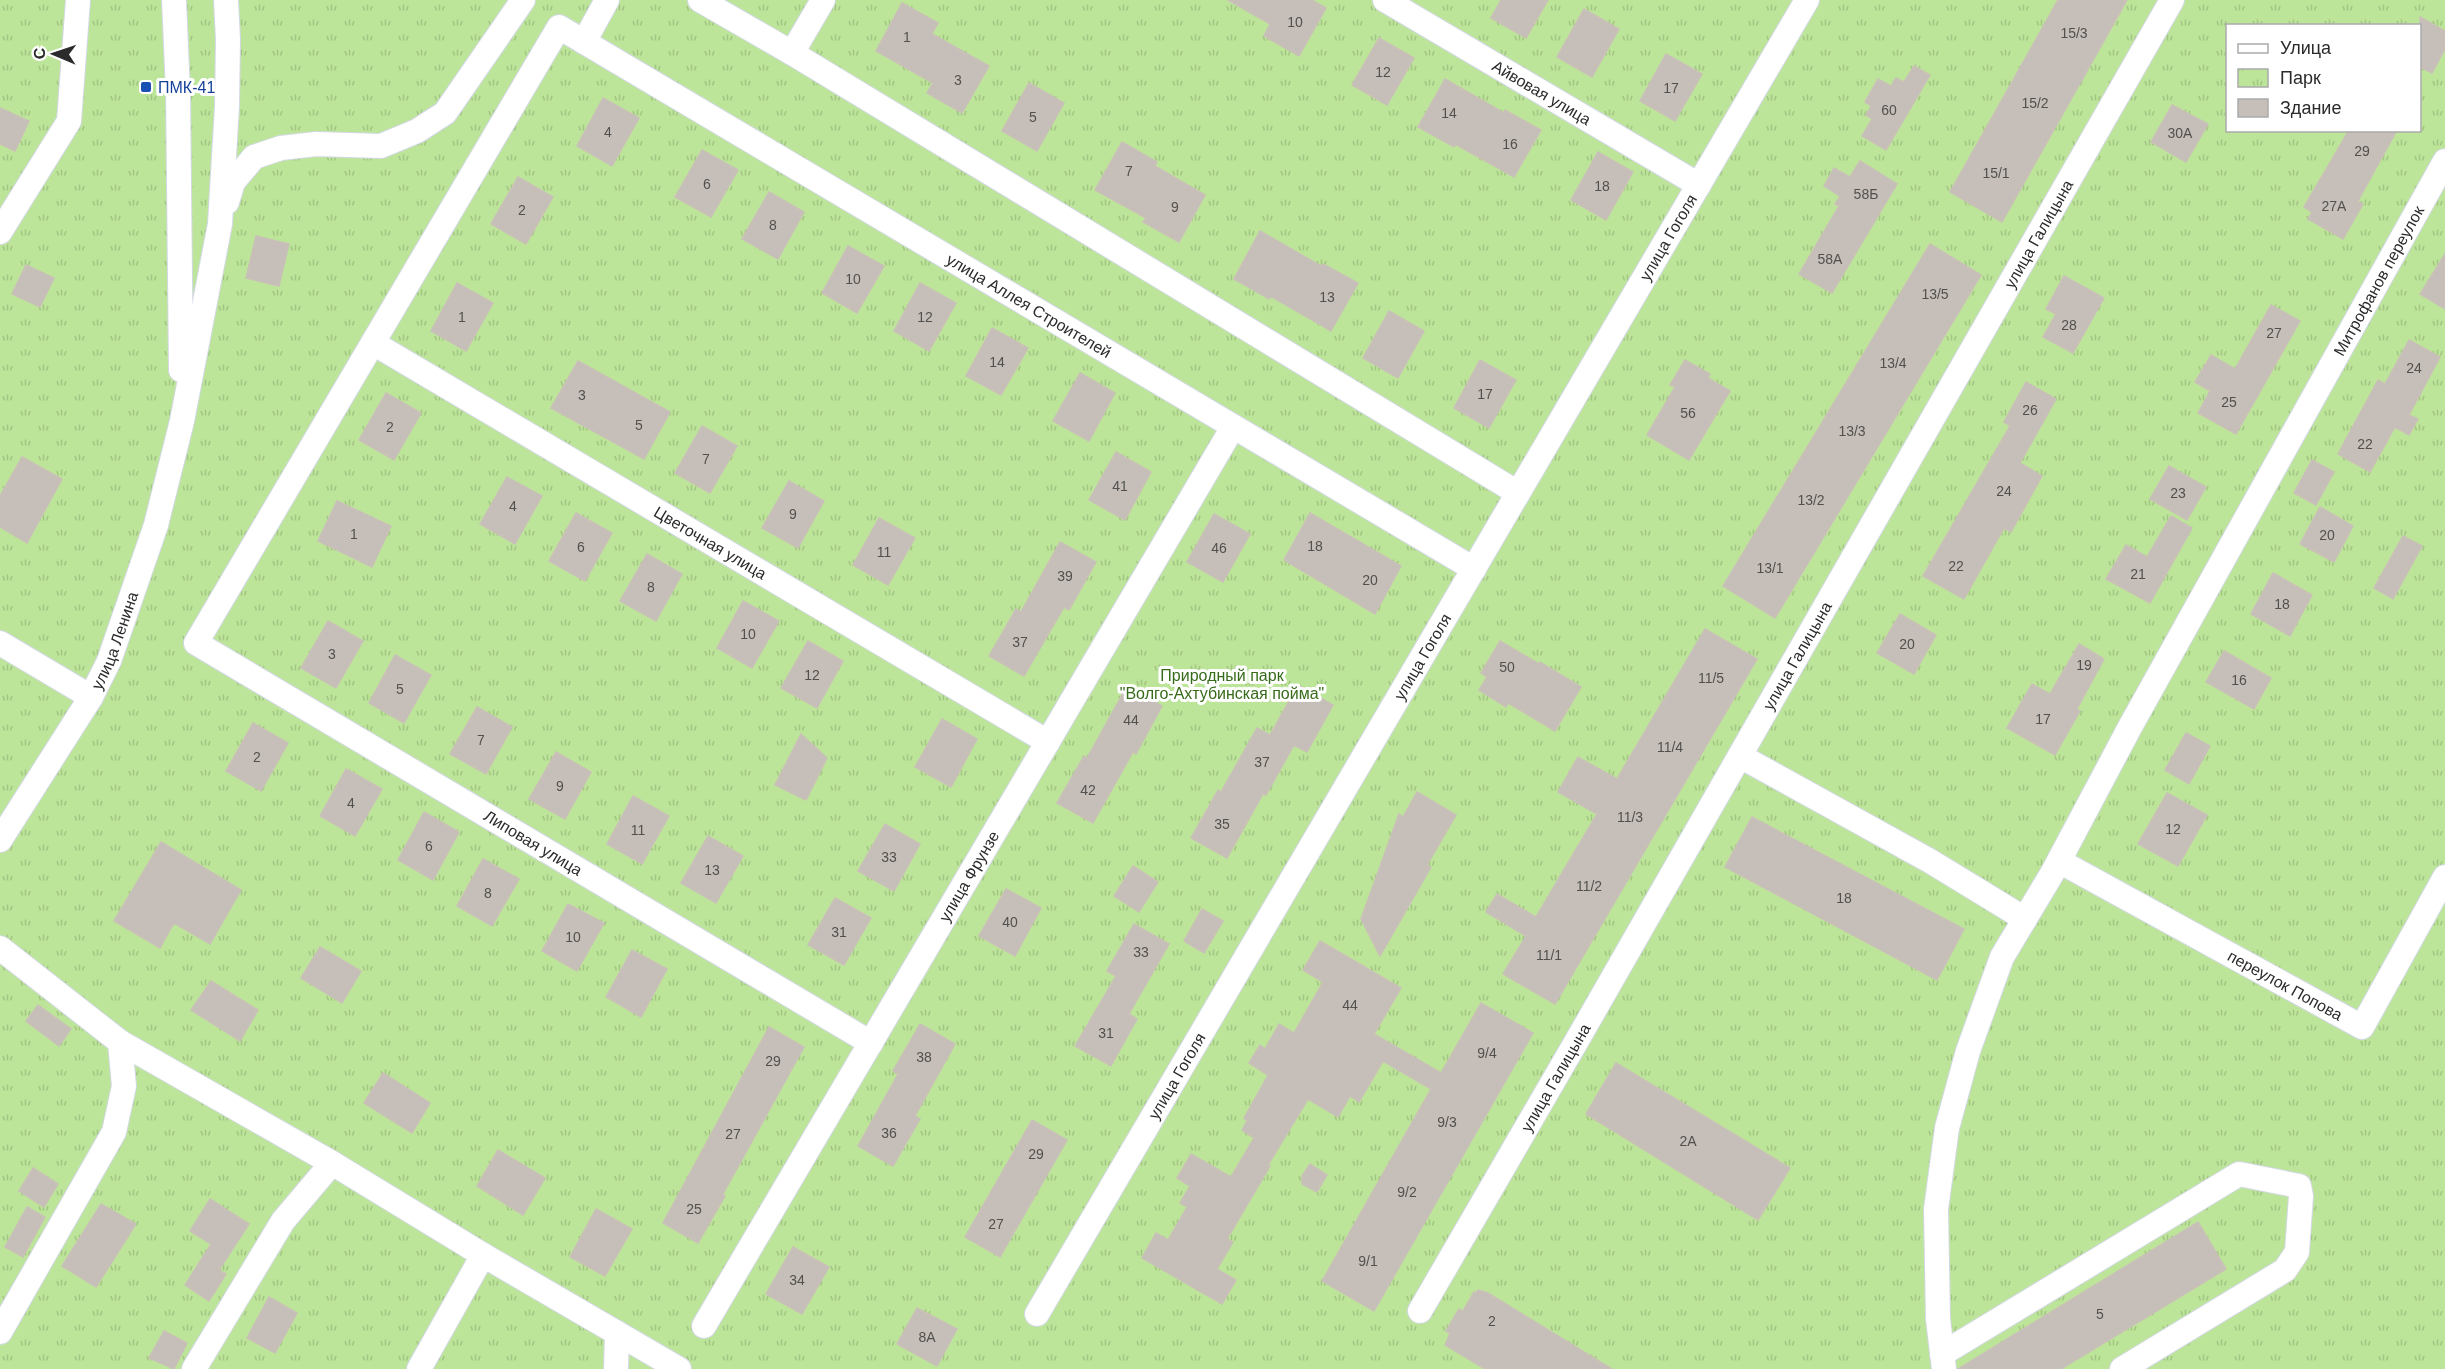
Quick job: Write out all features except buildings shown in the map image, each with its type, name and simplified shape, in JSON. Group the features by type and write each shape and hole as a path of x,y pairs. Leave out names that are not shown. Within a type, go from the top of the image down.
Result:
{"street":[{"path":"0,232 69,121 78,0"},
{"path":"174,0 178,92 182,421"},
{"path":"220,224 227,84 226,0"},
{"path":"182,421 220,224 233,182 255,157 281,148 316,144 352,147 381,146 417,131 445,113 523,0"},
{"path":"584,42 607,0"},
{"path":"700,0 792,53 1518,493"},
{"path":"792,53 823,0"},
{"name":"Айвовая улица","path":"1385,0 1699,184"},
{"name":"улица Гоголя","path":"1037,1314 1807,0"},
{"name":"улица Галицына","path":"1420,1311 2172,0"},
{"name":"улица Аллея Строителей","path":"373,343 559,27 1474,569"},
{"name":"Митрофанов переулок","path":"1943,1361 1938,1319 1936,1209 1947,1128 1968,1051 2002,957 2059,861 2130,727 2445,161"},
{"name":"Липовая улица","path":"373,343 196,644 871,1043"},
{"name":"Цветочная улица","path":"373,343 1048,742"},
{"name":"улица Ленина","path":"0,840 91,697 109,661 156,525 182,421"},
{"name":"улица Фрунзе","path":"704,1326 1233,427"},
{"path":"0,644 91,697"},
{"path":"1740,756 1930,861 2025,919"},
{"name":"переулок Попова","path":"2059,861 2362,1027 2445,877"},
{"path":"0,948 120,1042 332,1163 483,1255 679,1369"},
{"path":"0,1332 114,1132 124,1086 120,1042"},
{"path":"194,1369 284,1221 332,1163"},
{"path":"1943,1361 2239,1174 2299,1186 2301,1196 2297,1252 2286,1270 2122,1369"},
{"path":"419,1369 483,1255"},
{"path":"616,1333 616,1369"}],"green space":[{"name":"Природный парк \"Волго-Ахтубинская пойма\"","path":"0,0 2445,0 2445,1369 0,1369"}],"place":[{"name":"ПМК-41","path":"146,87"}]}
